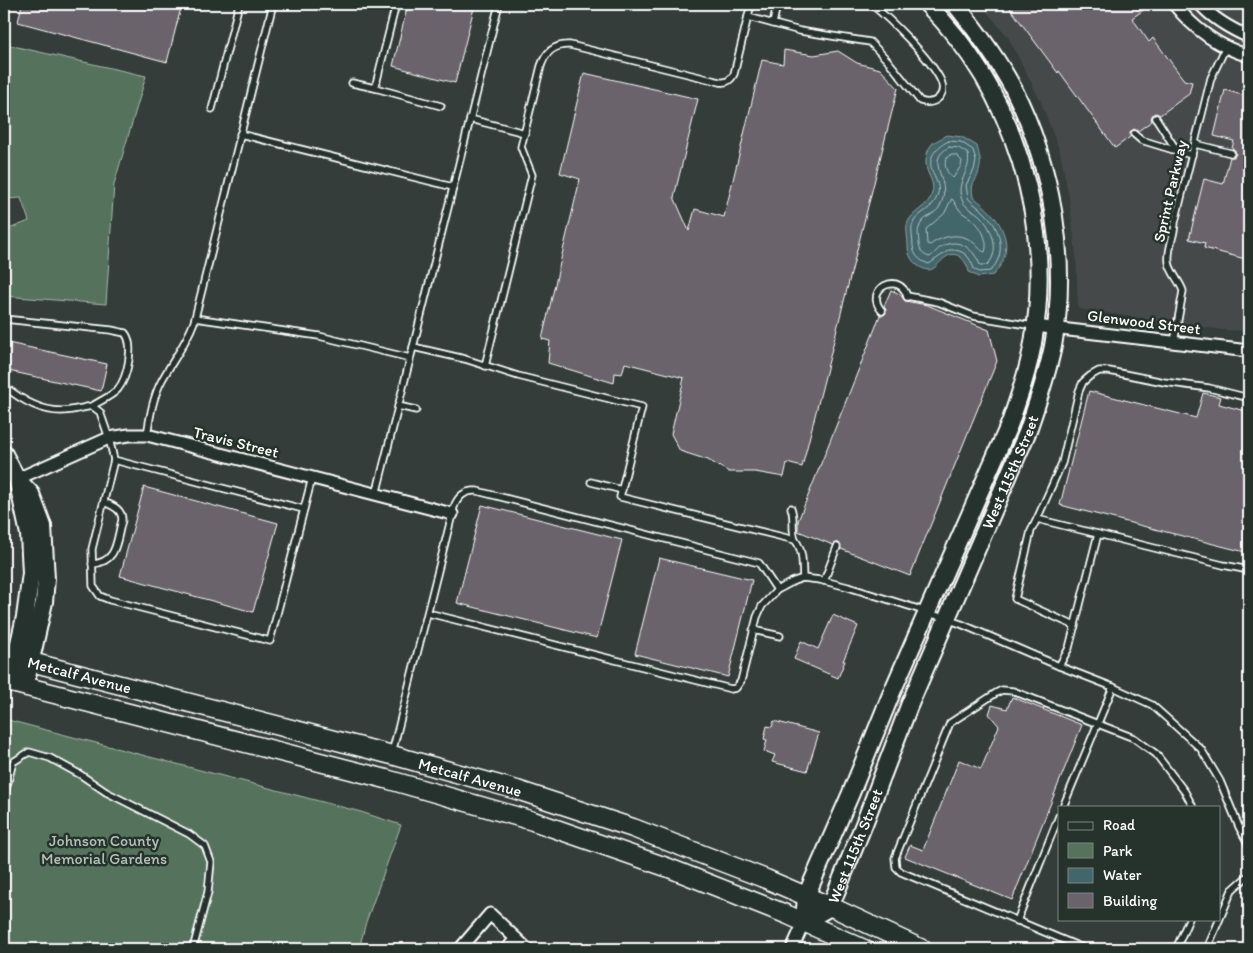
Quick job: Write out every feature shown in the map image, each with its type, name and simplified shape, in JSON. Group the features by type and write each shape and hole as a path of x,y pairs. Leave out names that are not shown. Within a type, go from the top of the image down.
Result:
{"main road":[{"name":"Metcalf Avenue","path":"17,658 392,755 517,790 633,828 806,896 922,949"},
{"name":"Metcalf Avenue","path":"13,683 386,779 532,821 670,868 804,922 864,949"}],"street":[{"name":"West 115th Street","path":"792,949 804,922 806,896 1010,423 1027,370 1035,326 1038,275 1037,241 1032,204 1016,146 1002,112 975,63 956,36 927,4"},
{"name":"West 115th Street","path":"804,922 830,907 909,706 1030,425 1047,371 1055,328 1058,253 1053,212 1041,160 1027,119 1012,87 975,29 955,4"},
{"path":"1174,4 1190,22 1207,35 1226,47 1249,56"},
{"path":"1200,4 1216,19 1249,37"},
{"name":"Glenwood Street","path":"1035,326 1249,351"},
{"name":"Travis Street","path":"17,479 110,438 128,435 147,435 452,514"},
{"path":"4,454 17,479 31,494 38,508 43,526 45,552 46,579 44,602 17,658 13,683"},
{"path":"460,949 490,914 527,949"},
{"path":"507,949 516,939"}],"lane":[{"path":"212,109 239,4"},
{"path":"147,435 155,396 162,380 189,337 196,318 273,4"},
{"path":"374,88 396,4"},
{"path":"376,495 499,4"},
{"path":"485,366 532,175 521,147 542,61 548,51 559,45 570,45 726,82 734,74 751,4"},
{"path":"773,24 777,4"},
{"path":"748,17 800,31 870,42 889,62 920,101 926,103 936,101 942,92 938,75 904,35 871,4"},
{"name":"Sprint Parkway","path":"1174,343 1183,291 1169,262 1170,252 1211,78 1226,47"},
{"path":"352,83 441,106"},
{"path":"1156,118 1177,151"},
{"path":"470,119 525,133"},
{"path":"240,134 453,187"},
{"path":"1134,134 1141,140 1192,155"},
{"path":"1195,144 1231,153"},
{"path":"882,312 876,301 879,290 884,286 896,284 904,290 907,296 937,305 967,318 1035,326"},
{"path":"196,318 319,336 410,358"},
{"path":"4,319 111,330 125,334 130,344 124,379 118,389 92,406 52,411 28,403 4,386"},
{"path":"413,347 642,407 620,497 795,540"},
{"path":"1075,626 1015,599 1032,531 1062,463 1079,391 1083,382 1098,371 1109,371 1164,382 1209,388 1249,398"},
{"path":"92,406 100,412 110,438 114,460 92,549 93,586 96,592 105,598 270,641 312,478"},
{"path":"398,406 416,410"},
{"path":"114,460 303,509"},
{"path":"591,482 622,490"},
{"path":"392,755 452,514 456,501 460,496 471,490 759,563 777,590"},
{"path":"92,564 107,561 112,556 122,520 118,509 104,502"},
{"path":"791,508 793,512 792,528 801,552 803,578"},
{"path":"1037,519 1249,570"},
{"path":"1059,666 1069,648 1098,534"},
{"path":"824,581 837,547"},
{"path":"428,613 731,689 736,688 741,681 753,630 762,606 777,590 803,578 848,587 946,619 1113,687 1152,705 1201,749 1220,781 1239,827 1249,845"},
{"path":"753,630 780,636"},
{"path":"1063,806 1113,687"},
{"path":"1085,949 901,872 896,867 895,858 950,723 996,693 1002,690 1013,691 1134,738 1156,754 1185,792 1192,806"},
{"path":"4,797 13,762 29,752 58,763 81,775 106,792 189,834 205,846 211,862 208,892 193,949"},
{"path":"1017,920 1058,818"},
{"path":"1220,918 1232,890 1249,875"},
{"path":"1176,949 1189,920"},
{"path":"1207,949 1219,920"}],"shaded area":[{"path":"980,4 1249,4 1249,331 1222,330 1078,309 1076,255 1069,198 1060,152 1040,100 1008,37"}],"green space":[{"path":"4,44 146,76 114,184 106,304 4,296 4,231 29,221 21,198 4,199"},
{"name":"Johnson County Memorial Gardens","path":"4,719 361,812 401,825 366,922 359,949 4,949"}],"water":[{"path":"947,135 962,137 977,146 980,165 973,185 973,197 998,222 1006,243 1001,264 993,275 978,277 969,272 961,257 954,254 946,257 931,270 927,270 917,265 909,253 907,225 912,216 927,202 933,191 932,182 926,167 927,154 933,143"}],"building":[{"path":"22,4 182,4 167,62 18,22"},
{"path":"408,4 475,4 455,83 393,66"},
{"path":"1007,4 1152,4 1132,18 1149,42 1153,38 1184,80 1192,82 1189,94 1160,115 1153,114 1152,121 1138,131 1134,129 1131,131 1130,137 1115,148"},
{"path":"784,50 814,55 838,51 857,63 880,69 898,88 802,467 787,463 784,477 755,472 729,472 708,460 680,451 671,434 684,378 625,363 622,374 615,373 614,383 548,363 550,341 542,339 580,179 560,173 584,73 698,99 674,197 689,231 695,209 724,217 762,60 783,64"},
{"path":"1225,90 1249,97 1249,260 1204,248 1205,243 1189,239 1204,179 1223,184 1230,157 1234,157 1236,154 1232,148 1234,141 1214,136"},
{"path":"891,290 900,294 905,301 927,305 989,330 997,361 910,576 841,549 839,543 833,545 798,531 798,521 880,315 886,313 884,306"},
{"path":"8,343 107,364 101,391 4,370"},
{"path":"1089,391 1196,418 1203,393 1221,397 1219,404 1249,412 1249,553 1060,505"},
{"path":"144,487 278,523 253,612 120,576"},
{"path":"482,505 622,540 597,638 457,603"},
{"path":"659,558 752,580 728,677 635,654"},
{"path":"833,615 858,626 838,678 794,659 801,641 818,649"},
{"path":"1012,697 1082,725 1012,900 905,857 910,845 923,850 959,760 981,769 999,726 989,714 992,705 1007,709"},
{"path":"774,721 819,733 807,771 772,762 775,755 764,751 767,740 764,739 767,726 772,727"}]}
